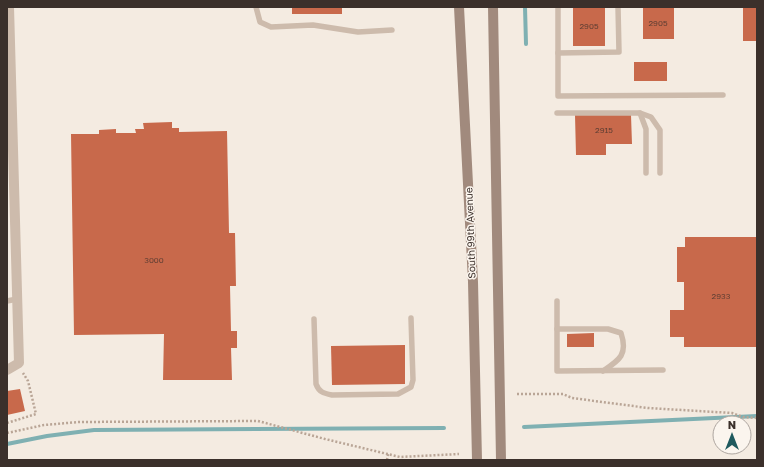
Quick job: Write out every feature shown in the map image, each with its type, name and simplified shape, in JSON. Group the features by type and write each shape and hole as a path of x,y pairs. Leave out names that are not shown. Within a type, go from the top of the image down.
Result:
{"main road":[{"name":"South 99th Avenue","path":"459,7 472,274 477,460"},
{"path":"493,7 501,460"}],"street":[{"path":"9,7 14,366"}],"lane":[{"path":"256,7 260,22 271,27 313,25 358,32 392,30"},
{"path":"558,7 558,96 723,95"},
{"path":"558,53 619,52 618,7"},
{"path":"640,112 646,129 646,173"},
{"path":"557,114 640,112 651,117 660,130 660,173"},
{"path":"557,301 557,371 663,370"},
{"path":"314,319 316,384 318,389 324,393 332,395 398,394 411,387 413,380 411,318"},
{"path":"557,329 608,329 621,333 625,345 619,360 603,371"}],"path":[{"path":"7,423 36,414 28,381 14,366"},
{"path":"517,394 562,394 572,398 633,406 732,413 743,417 757,418"},
{"path":"7,433 44,425 79,422 258,421 400,457 459,454"},
{"path":"387,460 388,454"}],"building":[{"path":"292,7 342,7 342,14 292,14"},
{"path":"573,7 605,7 605,46 573,46"},
{"path":"643,7 674,7 674,39 643,39"},
{"path":"743,7 757,7 757,41 743,41"},
{"path":"634,62 667,62 667,81 634,81"},
{"path":"575,115 631,115 632,144 606,144 606,155 576,155"},
{"path":"172,122 172,128 179,128 179,132 227,131 229,233 235,233 236,286 230,286 231,331 237,331 237,348 231,348 232,380 163,380 164,334 74,335 71,134 99,134 99,130 116,129 116,133 136,133 135,129 144,129 143,123"},
{"path":"685,237 757,237 757,347 684,347 684,337 670,337 670,310 684,310 684,282 677,282 677,247 685,247"},
{"path":"594,333 594,347 567,347 567,334"},
{"path":"405,345 405,384 332,385 331,346"},
{"path":"20,389 25,411 7,415 7,391"}],"waterway":[{"path":"525,7 526,44"},
{"path":"524,427 757,416"},
{"path":"7,444 47,436 94,430 444,428"}]}
